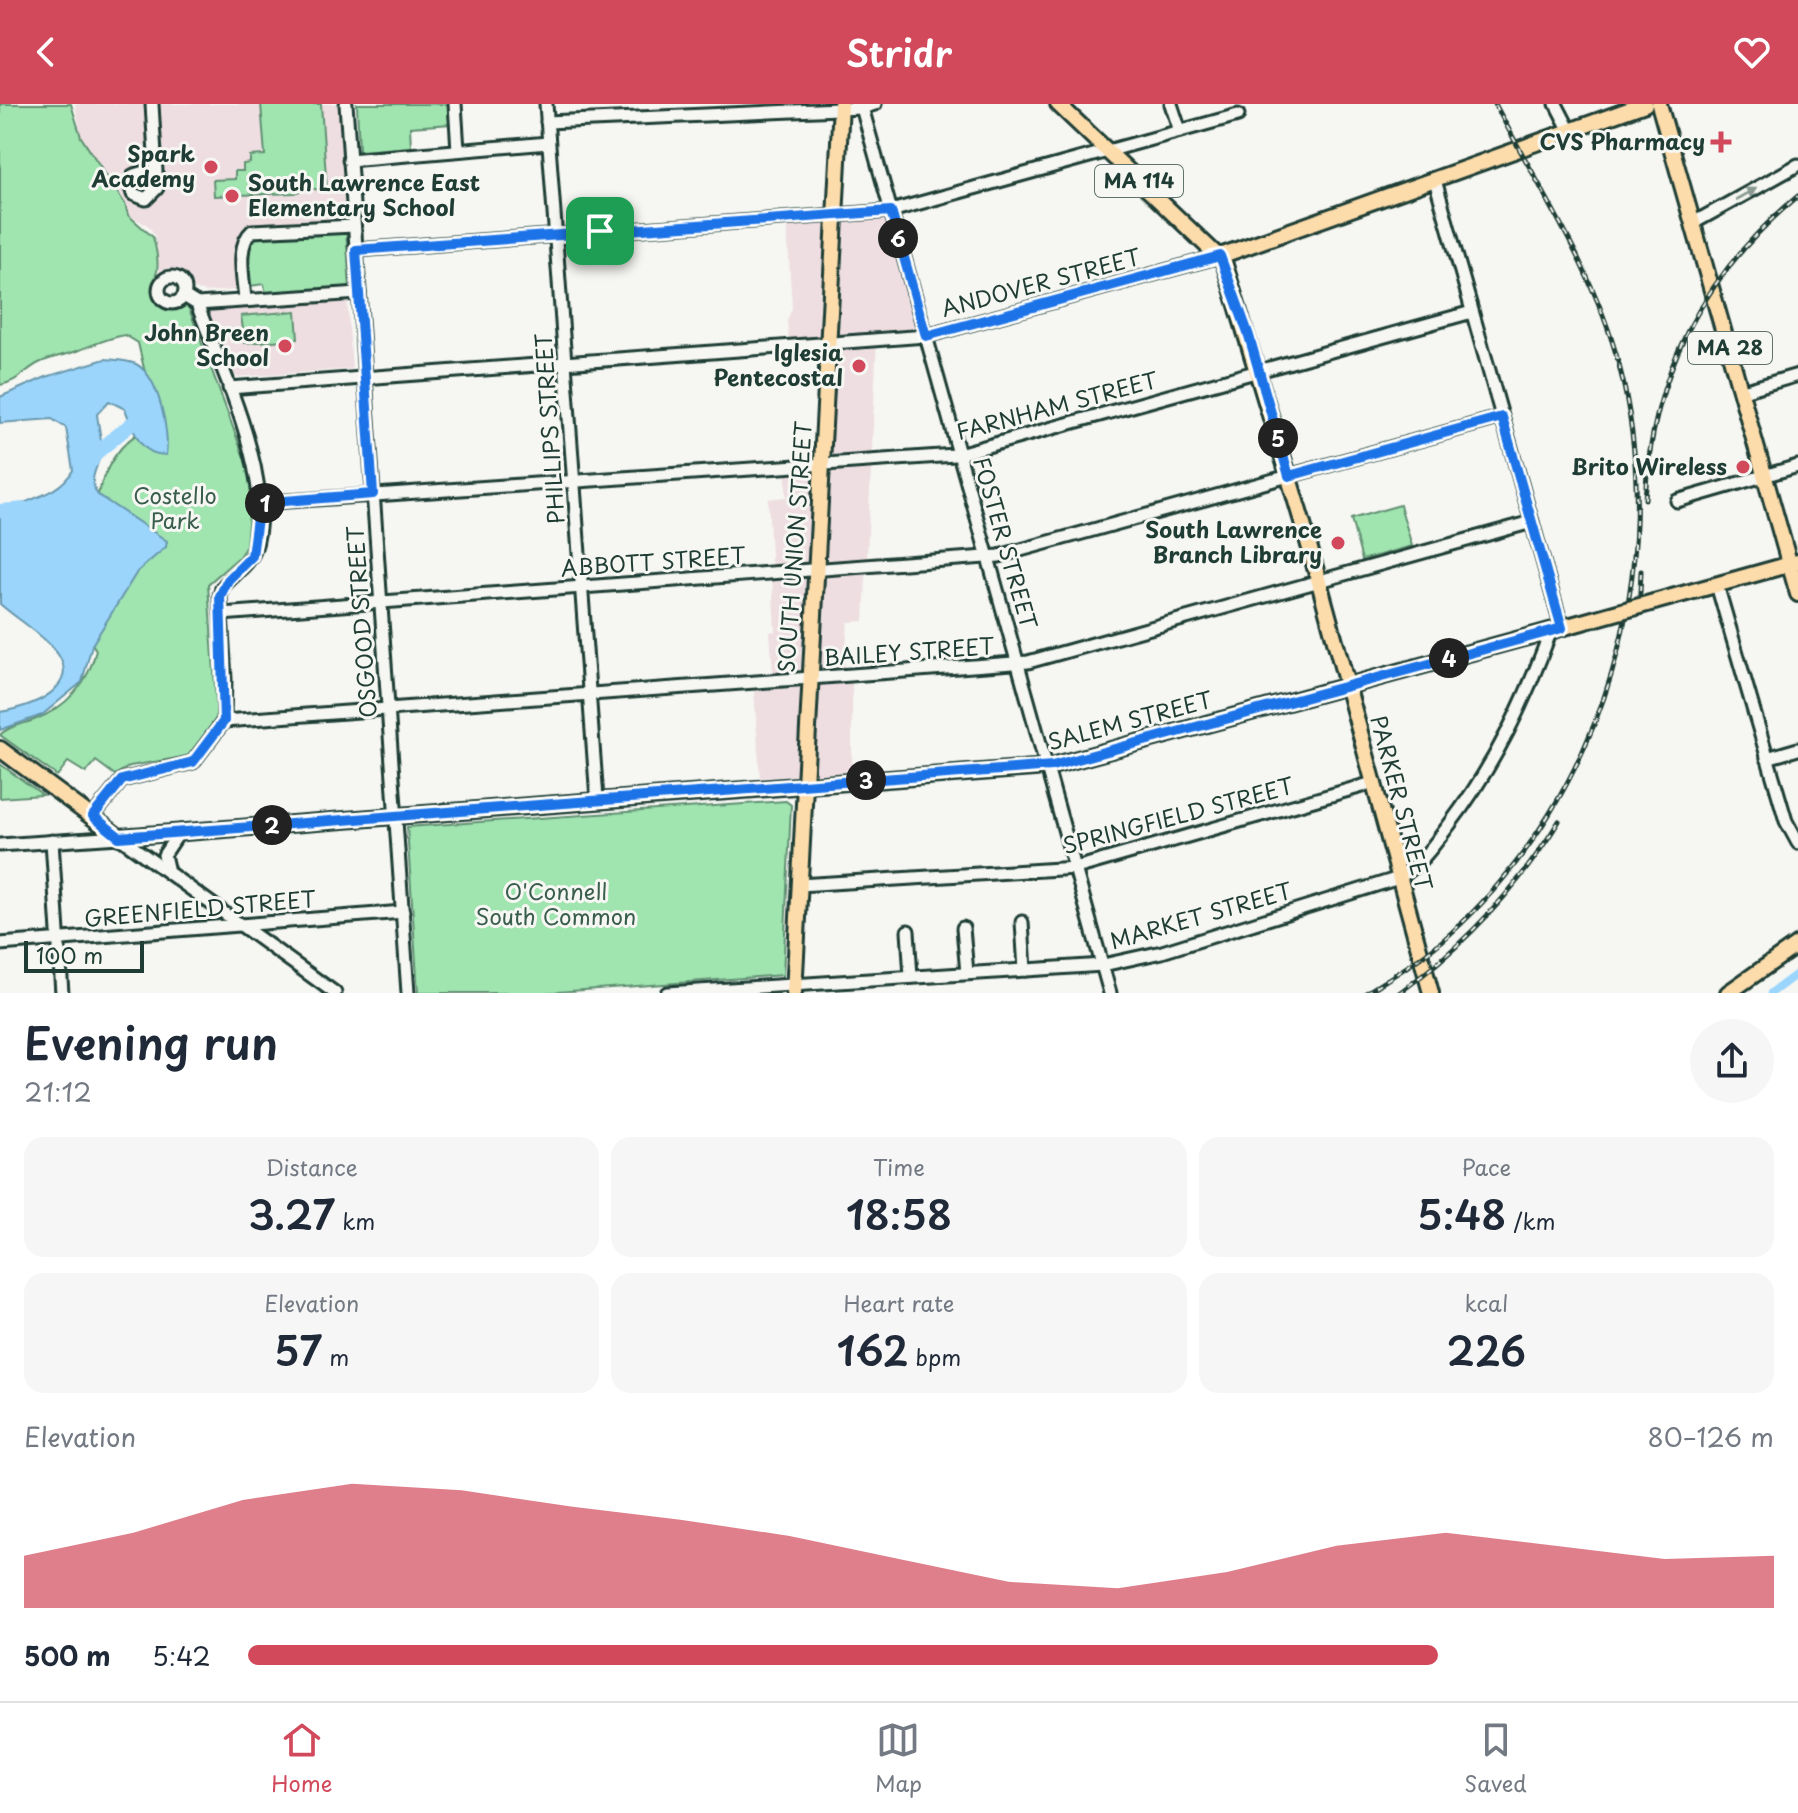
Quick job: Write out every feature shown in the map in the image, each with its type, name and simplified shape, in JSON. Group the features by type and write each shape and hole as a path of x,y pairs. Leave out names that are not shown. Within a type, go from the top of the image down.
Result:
{"main road":[{"name":"MA 114","path":"1058,104 1220,256"},
{"name":"ANDOVER STREET","path":"1220,256 1645,104"},
{"name":"MA 28","path":"1659,104 1794,563 1798,594"},
{"name":"SOUTH UNION STREET","path":"794,989 841,105"},
{"name":"PARKER STREET","path":"1220,256 1259,372 1289,476 1431,993"},
{"name":"SALEM STREET","path":"119,837 1048,766 1794,563"},
{"path":"0,749 119,837"},
{"path":"1728,993 1798,944"}],"street":[{"path":"152,104 154,177"},
{"name":"OSGOOD STREET","path":"346,104 408,993"},
{"path":"455,104 458,150"},
{"name":"PHILLIPS STREET","path":"546,104 597,799"},
{"path":"547,122 875,104"},
{"path":"1171,104 1180,131"},
{"path":"1556,104 1570,131"},
{"name":"FOSTER STREET","path":"862,106 1110,993"},
{"path":"356,250 891,211 1238,115"},
{"path":"349,160 548,143"},
{"path":"1695,222 1798,165"},
{"path":"1435,180 1560,628"},
{"path":"245,300 245,240 252,231 354,226"},
{"name":"ANDOVER STREET","path":"229,388 926,336 1220,256"},
{"path":"184,296 197,304 359,293"},
{"path":"93,816 122,780 193,762 224,721 222,588 255,549 259,503 253,455 197,304"},
{"name":"FARNHAM STREET","path":"259,503 959,454 1472,312"},
{"path":"1743,391 1798,375"},
{"name":"ABBOTT STREET","path":"221,614 990,558 1502,417"},
{"path":"1677,501 1798,466"},
{"name":"BAILEY STREET","path":"224,721 1018,663 1532,522"},
{"path":"1717,585 1786,821 1798,843"},
{"name":"MARKET STREET","path":"667,993 794,989 911,977 1103,965 1162,952 1399,878 1428,852 1477,788 1510,733 1560,628"},
{"path":"1767,758 1798,749"},
{"name":"SPRINGFIELD STREET","path":"799,885 1076,868 1373,783"},
{"path":"168,872 165,852 180,831"},
{"path":"0,845 119,837 335,993"},
{"path":"52,841 62,993"},
{"name":"GREENFIELD STREET","path":"0,944 403,912"},
{"path":"1022,922 1025,970"},
{"path":"963,928 967,973"},
{"path":"908,931 911,977"}],"shaded area":[{"name":"South Lawrence East Elementary School","path":"75,104 338,104 346,230 247,262 249,289 205,292 194,289 179,271 171,270 160,276 155,236 149,226 128,215 81,137"},
{"path":"887,218 918,334 877,337 864,621 848,622 844,677 852,677 852,772 760,778 753,674 773,672 770,632 775,631 768,499 786,497 786,470 815,469 821,351 790,353 787,321 792,308 787,225"},
{"name":"John Breen School","path":"347,297 352,369 237,377 230,372 209,323 211,308"}],"green space":[{"name":"Costello Park","path":"0,104 71,104 81,137 125,204 128,215 153,237 158,263 153,299 167,310 188,306 252,479 246,546 239,557 208,584 217,717 190,756 130,766 115,775 96,761 86,773 68,762 57,776 0,735 56,709 74,693 88,673 96,650 87,636 92,520 109,466 124,444 146,429 152,402 138,343 125,335 44,361 11,382 0,385"},
{"path":"261,104 321,104 327,191 308,188 295,193 214,196 213,180 235,179 235,171 243,171 243,164 250,163 250,156 265,155"},
{"path":"357,104 449,104 451,124 410,127 411,147 359,151"},
{"path":"346,230 350,288 266,296 264,284 249,286 249,245 258,237"},
{"path":"296,311 298,339 245,343 241,316"},
{"path":"1400,505 1412,546 1362,560 1351,519"},
{"path":"0,764 43,795 0,798"},
{"name":"O'Connell South Common","path":"786,801 791,805 783,975 544,993 418,993 407,827"}],"water":[{"path":"105,359 136,364 144,370 157,392 167,445 166,455 149,451 135,433 125,409 109,401 97,414 101,453 93,484 98,495 167,541 166,547 137,572 92,645 82,682 42,715 0,730 0,712 39,700 59,684 64,674 62,662 53,648 0,604 0,515 50,492 73,470 66,428 52,419 0,423 0,397 46,377"}],"waterway":[{"path":"92,461 95,454 136,420 138,410"},
{"path":"0,511 26,509"},
{"path":"1771,993 1798,973"}],"railway":[{"path":"1366,993 1450,934 1504,878 1549,815 1585,746 1612,673 1629,597 1636,519 1633,441 1619,365 1609,331 1581,264 1495,104"},
{"path":"1645,499 1658,410 1688,331 1734,260 1798,196"},
{"path":"1639,615 1641,571"},
{"path":"1399,993 1445,956 1488,915 1526,870 1559,821"}],"place":[{"name":"CVS Pharmacy","path":"1721,142"},
{"name":"Spark Academy","path":"211,167"},
{"name":"South Lawrence East Elementary School","path":"232,196"},
{"name":"John Breen School","path":"285,346"},
{"name":"Iglesia Pentecostal","path":"859,366"},
{"name":"Brito Wireless","path":"1743,467"},
{"name":"South Lawrence Branch Library","path":"1338,543"}],"route":[{"path":"891,211 926,336 962,329 1220,256 1249,336 1289,476 1502,417 1562,628 1052,766 119,837 93,816 122,780 193,762 209,745 224,721 220,596 222,588 255,549 259,503 373,494 356,250 600,231 891,211"}]}
